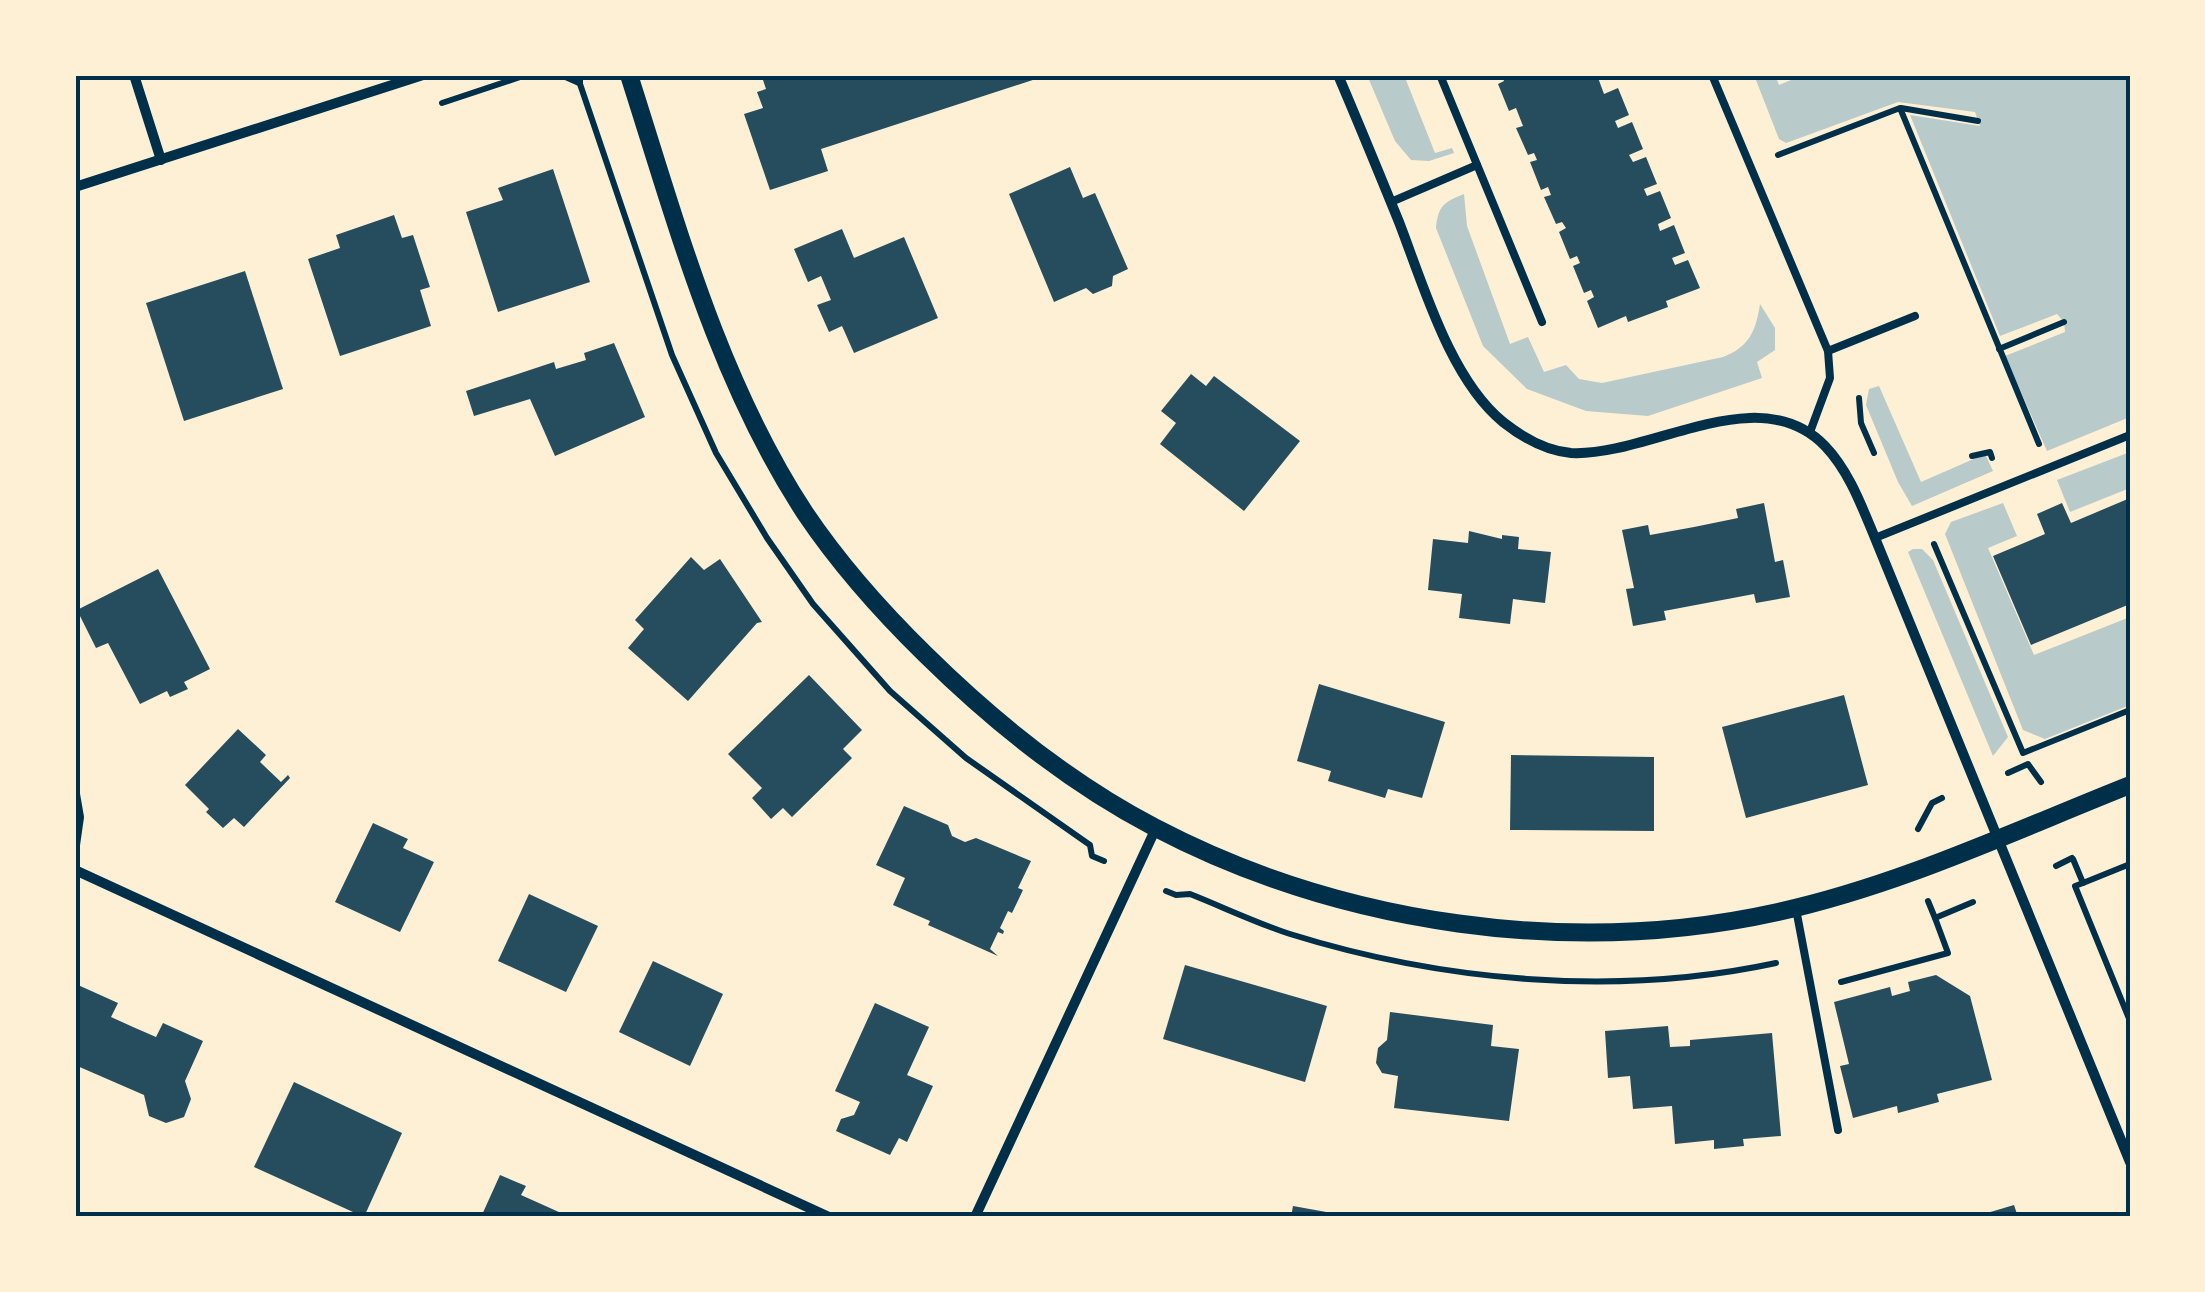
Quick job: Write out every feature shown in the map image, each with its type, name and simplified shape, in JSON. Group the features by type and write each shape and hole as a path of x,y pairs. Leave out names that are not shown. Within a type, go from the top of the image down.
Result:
{"street":[{"path":"134,75 161,160"},
{"path":"75,187 423,75"},
{"path":"628,75 719,345 753,421 805,512 860,586 950,678 1058,768 1156,828 1236,864 1312,891 1388,911 1554,932 1642,932 1796,908 1870,887 2130,785"},
{"path":"1338,75 1458,362 1480,397 1501,420 1528,439 1552,450 1572,453 1736,418 1758,417 1810,432 1827,448 1842,469 1876,538 2130,1162"},
{"path":"75,794 79,817 75,845"},
{"path":"975,1217 1156,828"},
{"path":"75,870 828,1217"}],"lane":[{"path":"1440,75 1542,322"},
{"path":"1712,75 1828,351 1830,378 1810,432"},
{"path":"1391,202 1476,165"},
{"path":"1828,351 1914,316"},
{"path":"1876,538 2130,435"},
{"path":"1796,908 1838,1130"}],"path":[{"path":"561,75 580,84"},
{"path":"1900,108 2048,468"},
{"path":"1772,139 1778,156 1900,108 1978,120"},
{"path":"1999,348 2064,322"},
{"path":"1854,341 1863,370 1858,402 1861,422 1876,458"},
{"path":"1972,456 1990,452"},
{"path":"1914,522 1931,536 2023,753 2043,787"},
{"path":"2023,753 2130,710"},
{"path":"2008,773 2028,764"},
{"path":"1914,833 1922,826 1932,803 1942,798"},
{"path":"2065,843 2084,883"},
{"path":"2056,866 2073,859"},
{"path":"2130,864 2075,886 2130,1021"},
{"path":"1925,893 1936,918 1973,902"}],"shaded area":[{"path":"1367,75 1404,75 1435,153 1452,148 1454,153 1429,161 1411,160 1395,141"},
{"path":"1754,75 1775,75 1779,85 1803,75 2130,75 2130,417 2047,451 2005,356 2065,332 2064,322 2057,314 2000,336 1910,115 1980,126 1975,112 1898,102 1786,143 1779,139"},
{"path":"1464,194 1467,226 1510,344 1528,337 1544,372 1566,365 1579,379 1602,383 1723,357 1750,337 1760,304 1775,328 1775,350 1757,362 1762,378 1648,416 1586,411 1527,389 1483,346 1436,228 1443,206"},
{"path":"1879,386 1921,482 1985,454 1993,471 1912,506 1866,405 1869,389"},
{"path":"2130,452 2130,488 2070,512 2057,480"},
{"path":"2003,503 2017,536 1988,548 2034,655 2130,617 2130,705 2045,739 2023,730 1945,534 1951,522"},
{"path":"1922,549 1933,560 2008,737 1993,756 1908,552"}],"building":[{"path":"777,75 1045,76 821,149 828,171 770,190 744,114 763,108 757,92 766,89 763,80"},
{"path":"1502,75 1597,75 1604,94 1618,88 1629,115 1615,121 1618,128 1632,122 1643,149 1629,155 1633,162 1646,157 1657,184 1644,189 1647,196 1660,191 1671,218 1658,224 1660,231 1674,225 1685,253 1672,258 1675,265 1688,260 1700,288 1666,301 1668,307 1628,322 1626,316 1598,328 1587,301 1594,297 1591,290 1584,293 1573,266 1580,263 1577,256 1570,259 1559,232 1566,228 1562,222 1556,224 1544,197 1551,195 1548,187 1541,190 1530,162 1537,160 1534,153 1528,155 1516,128 1523,126 1516,108 1509,111 1498,84 1504,81"},
{"path":"1070,167 1083,198 1095,193 1128,269 1113,276 1112,286 1093,294 1086,288 1054,302 1009,194"},
{"path":"553,169 590,282 498,312 466,212 503,200 498,188"},
{"path":"394,215 402,238 413,235 430,287 420,290 431,326 340,356 308,259 340,248 336,235"},
{"path":"842,229 854,258 904,237 938,318 854,353 842,326 829,332 817,305 831,300 821,276 808,282 794,249"},
{"path":"245,271 283,389 184,421 146,303"},
{"path":"614,343 645,417 555,456 530,399 474,416 466,391 554,362 556,369 586,360 584,353"},
{"path":"1191,374 1206,386 1214,376 1300,441 1244,511 1160,444 1176,423 1161,411"},
{"path":"2130,498 2130,604 2031,645 1993,556 2045,534 2037,514 2062,503 2071,523"},
{"path":"1764,503 1775,562 1783,560 1790,597 1756,603 1754,594 1664,611 1666,620 1633,626 1626,589 1634,588 1622,530 1648,525 1650,535 1694,527 1738,518 1736,509"},
{"path":"1469,531 1502,539 1502,535 1519,537 1518,549 1551,552 1545,603 1513,599 1510,624 1459,618 1462,594 1428,590 1433,539 1468,543"},
{"path":"691,557 704,570 720,559 762,622 688,701 628,648 644,629 635,620"},
{"path":"158,569 210,669 184,682 188,689 170,697 167,691 140,704 108,643 96,648 77,610"},
{"path":"809,675 862,730 843,749 852,758 792,817 783,808 771,819 752,798 762,788 728,754"},
{"path":"1319,684 1445,722 1422,798 1388,789 1385,798 1328,781 1331,771 1297,761"},
{"path":"1844,695 1868,785 1746,818 1722,727"},
{"path":"238,729 266,755 260,762 281,782 288,775 290,778 244,827 234,818 223,828 185,785"},
{"path":"1511,755 1654,757 1654,831 1510,830"},
{"path":"904,806 948,825 952,836 965,842 976,838 1031,861 1018,888 1023,890 1000,928 1003,934 998,932 990,949 998,956 893,905 905,878 876,865"},
{"path":"373,823 408,839 403,848 434,862 400,932 335,902"},
{"path":"529,894 598,926 566,992 498,961"},
{"path":"653,961 723,994 690,1066 619,1032"},
{"path":"1185,965 1327,1006 1305,1082 1163,1039"},
{"path":"1936,975 1970,996 1992,1080 1937,1094 1939,1102 1898,1113 1897,1106 1853,1118 1840,1066 1849,1064 1834,1002 1890,987 1892,996 1910,991 1908,982"},
{"path":"78,985 118,1003 111,1017 133,1027 156,1037 163,1023 203,1041 185,1081 191,1099 184,1117 166,1123 149,1116 144,1095 75,1065"},
{"path":"875,1003 929,1027 907,1075 933,1086 907,1142 899,1138 890,1155 836,1131 841,1119 854,1115 860,1102 835,1091"},
{"path":"1390,1012 1493,1025 1491,1046 1519,1049 1509,1121 1394,1108 1398,1076 1382,1073 1376,1063 1378,1048 1387,1040"},
{"path":"1668,1026 1670,1047 1690,1046 1690,1040 1772,1033 1781,1136 1743,1139 1744,1146 1714,1149 1714,1140 1675,1144 1672,1106 1633,1109 1630,1076 1608,1078 1605,1031"},
{"path":"294,1082 402,1133 364,1217 254,1167"},
{"path":"500,1175 526,1186 521,1195 570,1217 481,1217"},
{"path":"2014,1205 2018,1217 1977,1216"},
{"path":"1293,1206 1343,1215 1343,1217 1291,1217"}]}
